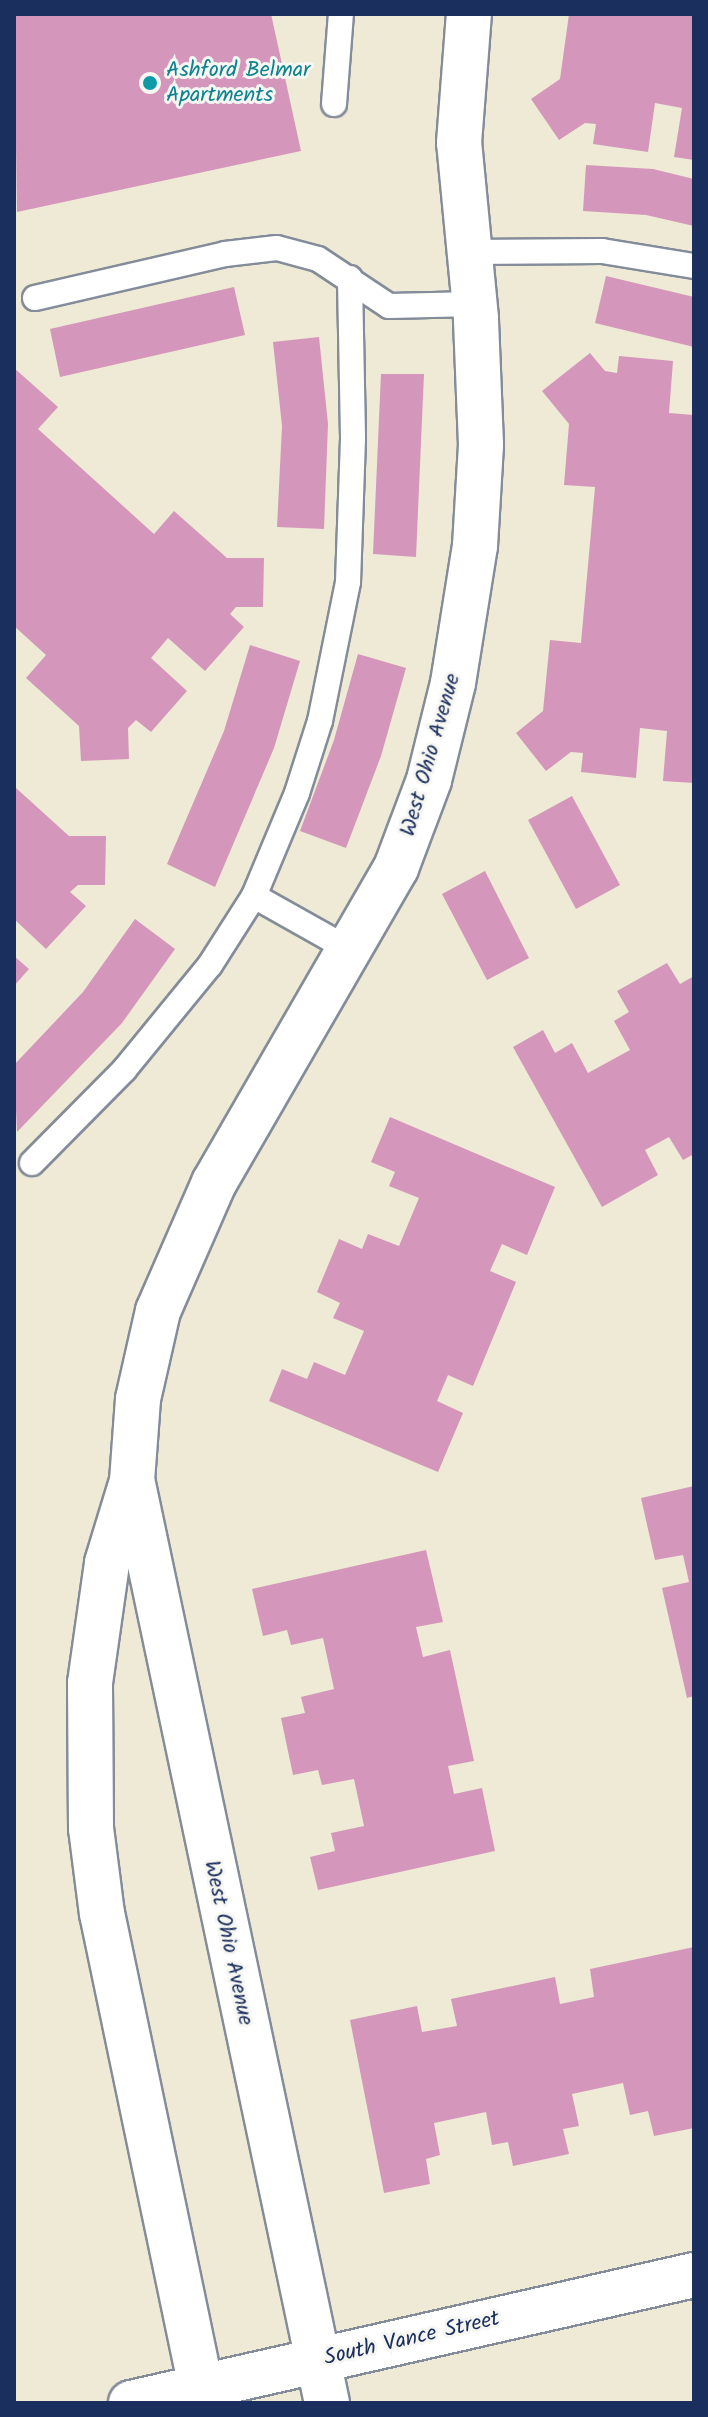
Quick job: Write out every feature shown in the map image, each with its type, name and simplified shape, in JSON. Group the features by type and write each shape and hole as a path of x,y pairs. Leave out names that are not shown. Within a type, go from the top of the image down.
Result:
{"street":[{"name":"West Ohio Avenue","path":"203,2395 102,1914 91,1828 90,1683 97,1620 132,1481 145,1358 180,1254 214,1183 352,951 416,817 459,652 480,485 475,304 459,143 469,14"},
{"name":"West Ohio Avenue","path":"132,1481 327,2403"},
{"name":"South Vance Street","path":"131,2403 203,2395 318,2360 694,2275"}],"lane":[{"path":"334,104 341,14"},
{"path":"35,298 225,254 277,248 318,259 389,306 475,304"},
{"path":"469,252 602,251 694,266"},
{"path":"32,1163 169,1017 254,896 320,721 348,582 353,437 350,278"},
{"path":"254,896 352,951"}],"building":[{"name":"Ashford Belmar Apartments","path":"14,14 271,14 301,151 17,212"},
{"path":"569,14 694,14 694,160 674,157 682,108 655,103 648,152 593,144 596,124 585,123 559,140 531,99 560,79"},
{"path":"586,165 653,169 694,179 694,226 646,215 583,211"},
{"path":"606,276 694,297 694,347 595,323"},
{"path":"234,287 245,335 60,377 50,329"},
{"path":"319,337 328,424 324,529 277,527 282,426 273,342"},
{"path":"590,353 605,371 617,373 619,356 673,361 669,413 694,415 694,783 663,781 667,731 640,728 636,778 581,772 583,753 571,752 546,771 516,733 543,711 550,640 581,643 595,487 564,485 569,424 542,391"},
{"path":"14,368 58,407 38,429 154,534 174,511 227,558 264,558 263,607 236,607 230,614 244,627 205,671 168,638 151,658 187,691 151,732 136,720 128,728 129,759 81,761 79,726 26,678 46,655 14,626"},
{"path":"381,374 424,374 416,557 373,554"},
{"path":"250,645 300,661 274,748 215,887 167,864 224,731"},
{"path":"358,654 406,668 381,756 346,848 300,831 334,740"},
{"path":"16,788 69,836 106,836 105,885 78,885 70,892 86,906 46,949 14,919"},
{"path":"572,796 620,885 576,909 528,820"},
{"path":"485,871 529,958 487,980 442,894"},
{"path":"135,919 175,949 122,1023 17,1132 14,1065 83,992"},
{"path":"14,956 29,969 14,986"},
{"path":"667,963 680,984 694,976 694,1154 683,1160 669,1137 645,1150 658,1175 602,1207 513,1047 543,1030 555,1053 572,1043 588,1073 630,1050 614,1021 629,1012 617,991"},
{"path":"390,1117 555,1187 527,1255 502,1244 490,1271 516,1282 473,1386 448,1375 437,1401 463,1413 438,1472 269,1401 282,1369 307,1379 314,1362 345,1375 364,1331 333,1318 340,1303 317,1292 339,1239 362,1249 368,1234 399,1246 419,1198 389,1186 395,1172 371,1162"},
{"path":"694,1486 694,1696 687,1698 662,1588 689,1582 683,1555 655,1560 641,1498"},
{"path":"426,1550 443,1622 416,1627 423,1657 450,1650 474,1761 448,1766 454,1794 482,1788 495,1851 318,1890 310,1857 335,1851 331,1833 364,1826 354,1779 322,1785 318,1770 293,1775 281,1718 305,1713 301,1697 334,1689 323,1638 291,1645 287,1630 263,1636 252,1589"},
{"path":"694,1947 694,2128 654,2136 648,2111 630,2115 623,2083 572,2094 579,2126 563,2129 569,2154 513,2166 508,2142 492,2145 486,2112 434,2123 440,2155 426,2159 430,2184 384,2193 350,2020 417,2006 422,2032 457,2026 451,1999 555,1977 560,2004 594,1997 590,1969"}],"place":[{"name":"Ashford Belmar Apartments","path":"150,83"}]}
